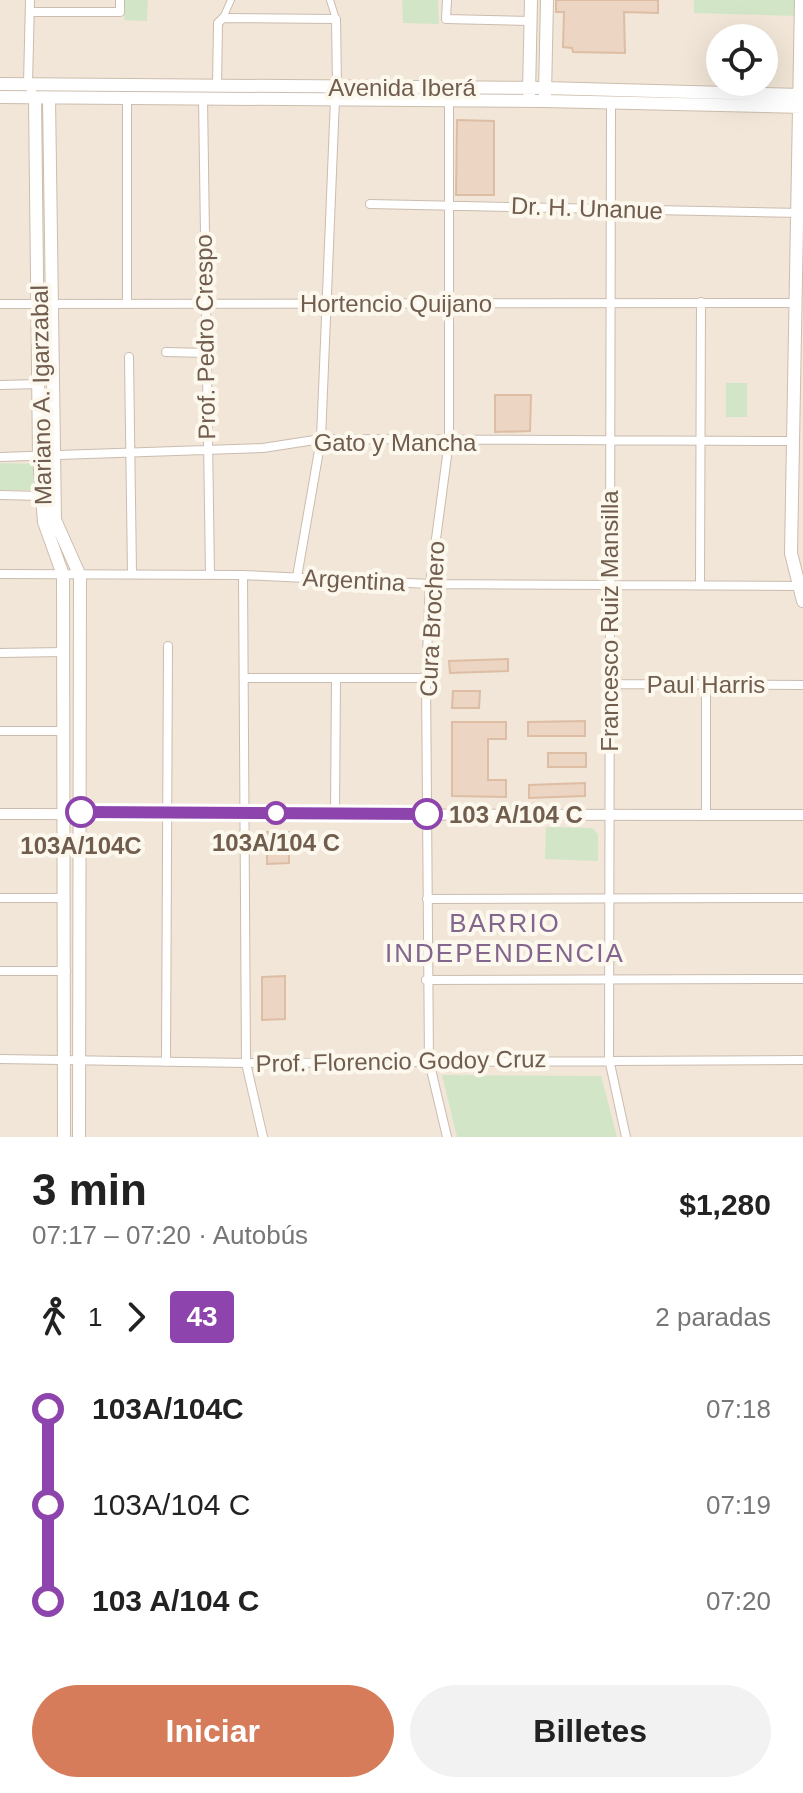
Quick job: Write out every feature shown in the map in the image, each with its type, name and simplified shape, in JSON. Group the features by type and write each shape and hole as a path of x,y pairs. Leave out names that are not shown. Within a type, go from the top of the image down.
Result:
{"main road":[{"path":"529,94 531,0"},
{"path":"545,94 547,0"},
{"path":"801,0 799,212 793,303 791,553 803,601"},
{"name":"Avenida Iberá","path":"0,84 217,86 449,100 529,94"},
{"name":"Avenida Iberá","path":"545,94 611,102 800,101"},
{"name":"Avenida Iberá","path":"0,97 545,94 800,101"},
{"name":"Mariano A. Igarzabal","path":"35,98 45,303 39,384 55,520 80,576 79,1137"},
{"name":"Mariano A. Igarzabal","path":"49,98 43,496 44,522 63,575 64,1137"}],"street":[{"path":"28,84 30,0"},
{"path":"30,12 120,12 120,0"},
{"path":"217,86 218,23 231,0"},
{"path":"297,577 321,439 336,93 336,19 330,0"},
{"path":"447,0 446,19 530,21"},
{"path":"223,18 336,19"},
{"name":"Mariano A. Igarzabal","path":"28,84 35,98"},
{"path":"49,84 49,98"},
{"path":"127,98 127,302"},
{"name":"Prof. Pedro Crespo","path":"203,98 203,303 207,353 210,575"},
{"name":"Cura Brochero","path":"447,1137 429,1061 426,678 430,584 449,441 449,100"},
{"name":"Francesco Ruiz Mansilla","path":"611,102 609,1059 626,1137"},
{"name":"Dr. H. Unanue","path":"370,204 799,212"},
{"path":"700,583 701,302"},
{"name":"Hortencio Quijano","path":"0,304 793,303"},
{"path":"166,352 207,353"},
{"path":"129,357 132,574"},
{"path":"0,385 39,384"},
{"name":"Gato y Mancha","path":"0,457 263,448 321,439 791,441"},
{"path":"0,495 43,496"},
{"name":"Argentina","path":"0,574 243,575 430,584 609,582 800,586"},
{"path":"243,575 246,1063 263,1137"},
{"path":"166,1062 168,646"},
{"path":"0,653 64,652"},
{"path":"246,678 426,678"},
{"path":"335,814 336,678"},
{"name":"Paul Harris","path":"609,684 803,685"},
{"path":"706,685 706,815"},
{"path":"0,731 64,731"},
{"path":"0,814 803,815"},
{"path":"0,898 64,898"},
{"path":"427,899 803,898"},
{"path":"0,971 66,971"},
{"path":"426,980 608,977 803,979"},
{"name":"Prof. Florencio Godoy Cruz","path":"0,1059 246,1063 803,1060"}],"shaded area":[{"path":"0,0 803,0 803,1137 0,1137"}],"green space":[{"path":"125,0 148,0 147,21 124,20"},
{"path":"402,0 438,0 439,24 403,23"},
{"path":"694,0 798,0 798,16 694,13"},
{"path":"726,383 747,383 747,417 726,417"},
{"path":"0,463 35,464 36,490 0,490"},
{"path":"546,827 592,828 598,834 598,861 545,859"},
{"path":"442,1075 601,1076 617,1137 457,1137"}],"building":[{"path":"556,0 658,0 658,13 624,12 625,53 573,52 572,48 563,47 564,12 556,12"},
{"path":"457,120 494,121 494,195 456,195"},
{"path":"495,395 531,395 530,431 495,432"},
{"path":"508,659 508,671 450,673 449,661"},
{"path":"453,691 480,691 479,708 452,708"},
{"path":"585,721 585,736 528,736 528,722"},
{"path":"452,722 506,722 506,739 488,739 488,780 506,780 506,797 452,796"},
{"path":"548,753 586,753 586,767 548,767"},
{"path":"585,783 585,796 529,798 529,785"},
{"path":"267,832 289,832 289,863 267,864"},
{"path":"285,976 285,1019 262,1020 262,977"}],"bus line":[{"name":"43","path":"81,812 427,814"}],"place":[{"name":"103A/104C","path":"81,812"},
{"name":"103A/104 C","path":"276,813"},
{"name":"103 A/104 C","path":"427,814"}],"district":[{"name":"BARRIO INDEPENDENCIA","path":"505,938"}]}
